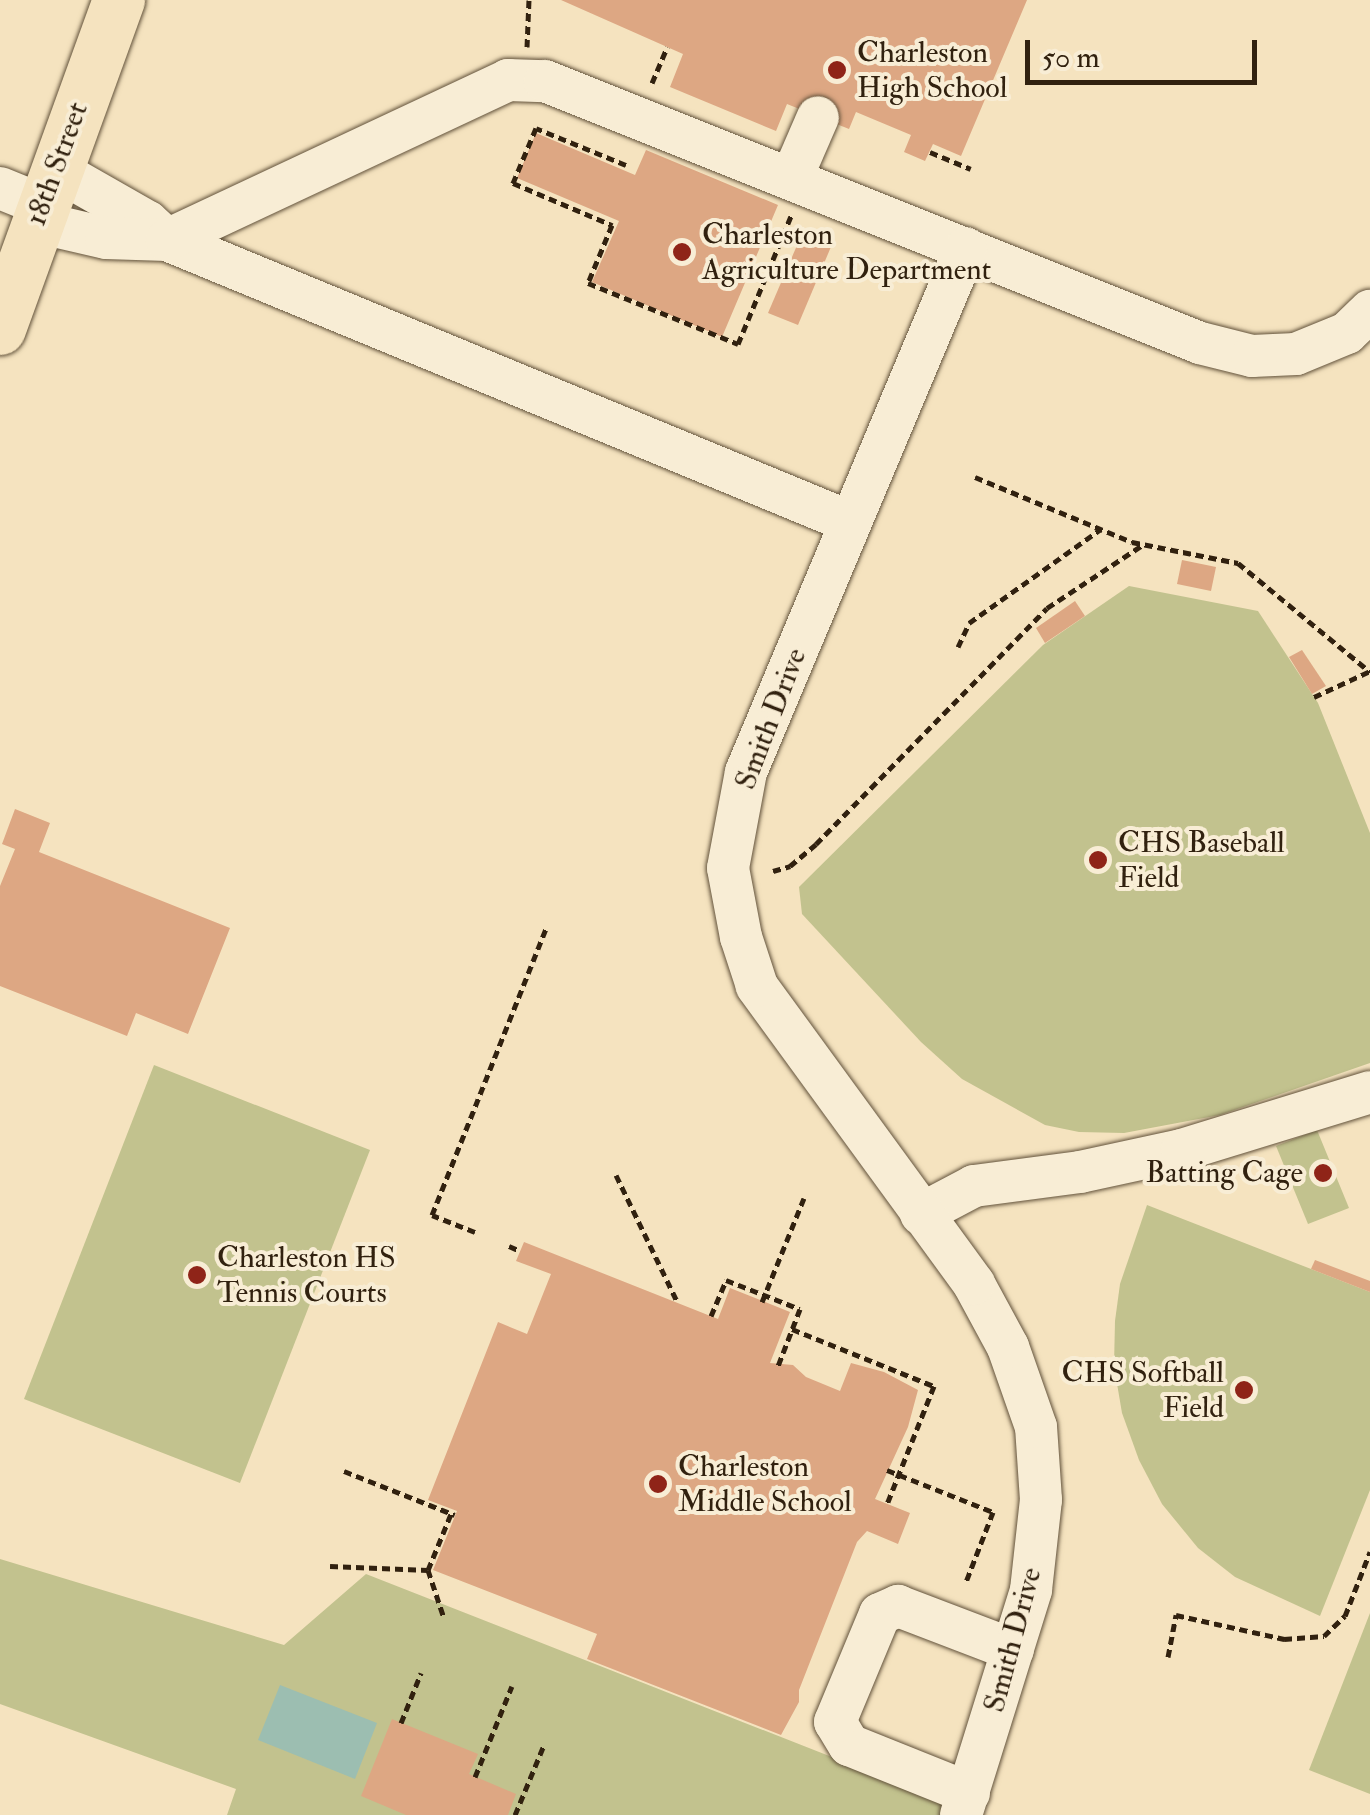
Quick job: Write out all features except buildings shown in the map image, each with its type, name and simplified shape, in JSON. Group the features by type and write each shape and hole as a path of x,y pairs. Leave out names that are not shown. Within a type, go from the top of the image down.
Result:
{"main road":[{"name":"18th Street","path":"0,329 34,196 119,0"}],"street":[{"path":"167,240 508,80 546,81 696,118 795,189 966,248 1200,342 1252,356 1296,354 1346,334 1370,311"},
{"path":"795,189 818,117"},
{"path":"34,196 106,238 167,240 850,522"},
{"path":"247,202 227,238 230,254 248,273"},
{"name":"Smith Drive","path":"965,1804 1031,1590 1041,1500 1036,1426 1008,1348 974,1284 756,986 741,937 728,868 746,772 966,248"},
{"path":"921,1214 974,1186 1080,1172 1182,1150 1370,1092"},
{"path":"965,1804 849,1745 836,1722 880,1614 898,1606 1013,1650"}],"path":[{"path":"526,56 530,0"},
{"path":"647,95 667,47"},
{"path":"626,165 536,128 513,183 612,225 588,283 738,344 795,189"},
{"path":"930,152 971,169"},
{"path":"975,477 1101,530 1144,544 1238,563 1370,672 1314,697"},
{"path":"958,647 968,623 1101,530"},
{"path":"773,872 790,866 816,844 1047,608 1144,544"},
{"path":"475,1232 432,1215 546,928"},
{"path":"616,1176 678,1303"},
{"path":"764,1299 804,1198"},
{"path":"509,1246 520,1251"},
{"path":"711,1316 726,1280 764,1299 800,1310 778,1366"},
{"path":"792,1330 934,1386 887,1504"},
{"path":"344,1470 453,1514 428,1570 444,1618"},
{"path":"887,1470 993,1512 966,1582"},
{"path":"1168,1658 1176,1615 1284,1639 1324,1636 1345,1616 1370,1552"},
{"path":"330,1566 428,1570"},
{"path":"401,1722 421,1674"},
{"path":"475,1776 512,1686"},
{"path":"515,1815 517,1801 544,1745"}],"green space":[{"name":"CHS Baseball Field","path":"1129,586 1258,611 1318,703 1370,833 1370,1063 1220,1115 1124,1133 1079,1132 1045,1125 962,1079 921,1042 802,914 799,887 1043,645"},
{"name":"Charleston HS Tennis Courts","path":"154,1065 370,1150 240,1483 24,1399"},
{"path":"1317,1130 1349,1208 1308,1224 1276,1146"},
{"name":"CHS Softball Field","path":"1147,1205 1370,1292 1370,1490 1320,1616 1235,1577 1198,1548 1162,1504 1139,1460 1122,1413 1114,1366 1115,1321 1120,1284"},
{"path":"0,1559 284,1645 366,1574 964,1809 961,1815 227,1815 236,1789 0,1704"},
{"path":"1370,1613 1370,1794 1309,1770"}],"shaded area":[{"path":"280,1685 377,1723 355,1779 258,1740"}],"place":[{"name":"Charleston High School","path":"837,70"},
{"name":"Charleston Agriculture Department","path":"682,252"},
{"name":"CHS Baseball Field","path":"1098,860"},
{"name":"Batting Cage","path":"1323,1173"},
{"name":"Charleston HS Tennis Courts","path":"197,1275"},
{"name":"CHS Softball Field","path":"1244,1390"},
{"name":"Charleston Middle School","path":"658,1484"}]}
